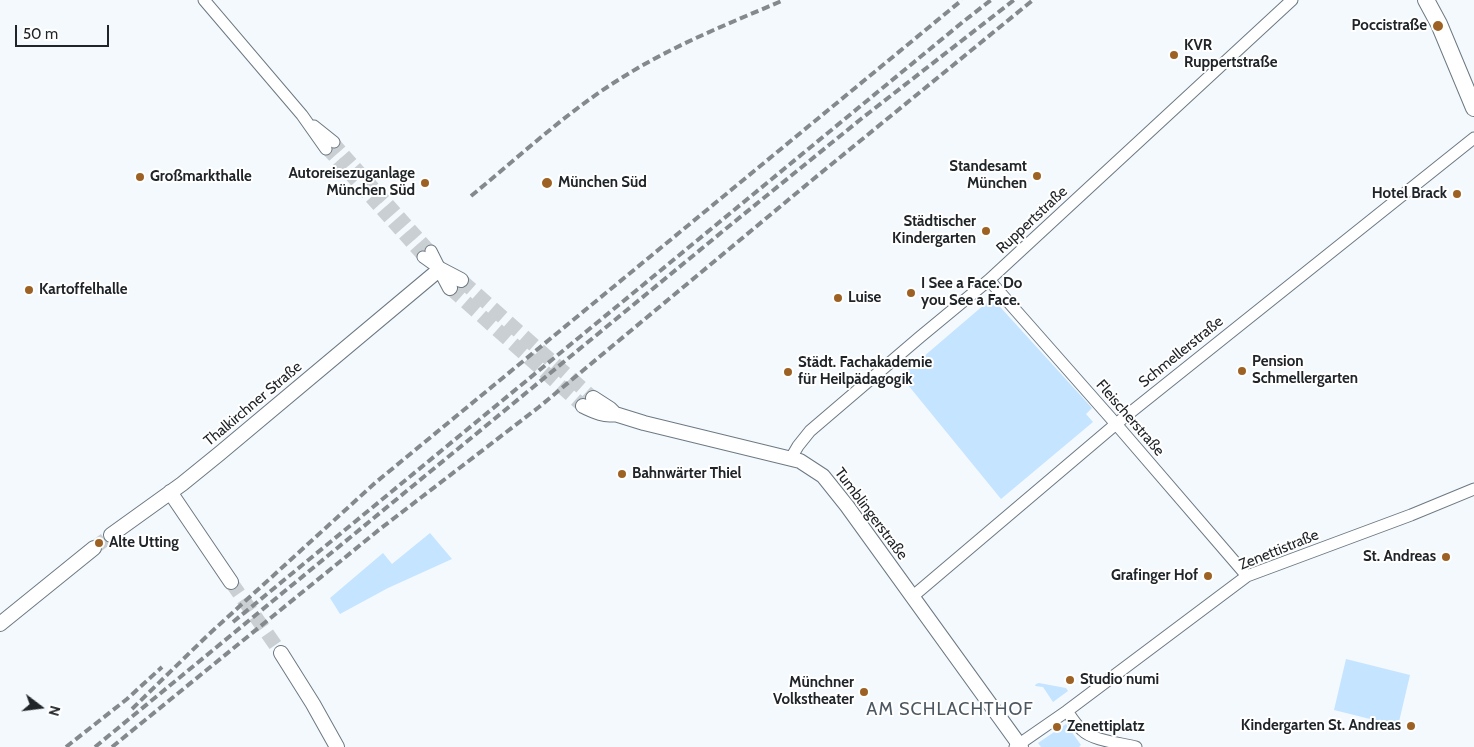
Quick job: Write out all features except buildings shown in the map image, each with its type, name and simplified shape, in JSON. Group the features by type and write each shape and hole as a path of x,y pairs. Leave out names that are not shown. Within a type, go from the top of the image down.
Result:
{"main road":[{"path":"1426,0 1439,24 1474,108"}],"street":[{"path":"204,0 330,146"},
{"name":"Ruppertstraße","path":"791,458 810,431 990,280 1292,0"},
{"name":"Schmellerstraße","path":"912,597 1116,424 1474,138"},
{"path":"427,254 456,284"},
{"name":"Thalkirchner Straße","path":"111,535 220,454 440,269"},
{"name":"Fleischerstraße","path":"990,280 1247,576"},
{"name":"Tumblingerstraße","path":"588,402 610,409 615,414 660,427 791,458 808,466 828,481 1018,746"},
{"name":"Zenettistraße","path":"1067,711 1247,576 1411,515 1474,489"},
{"path":"170,492 231,582"},
{"path":"0,624 94,548"},
{"path":"281,653 337,747"},
{"path":"1018,746 1067,711 1079,728 1086,734 1136,747"}],"shaded area":[{"path":"992,298 1092,408 1086,414 1093,422 1001,499 908,385 902,375"},
{"path":"430,533 452,559 388,588 340,614 330,598 383,553 392,564"},
{"path":"1346,659 1410,675 1398,726 1334,710"},
{"path":"1039,683 1066,688 1068,691 1053,702 1043,687 1035,686"},
{"path":"1066,724 1081,745 1079,747 1041,747 1038,743"}],"tunnel":[{"path":"334,142 431,251"},
{"path":"326,149 423,257"},
{"path":"461,280 593,398"},
{"path":"450,288 583,406"},
{"path":"94,548 111,535"},
{"path":"231,582 281,653"}],"railway":[{"path":"471,196 564,118 642,65 723,26 784,0"},
{"path":"132,709 208,635 375,483 962,0"},
{"path":"233,622 991,0"},
{"path":"95,747 728,227 861,119 1014,0"},
{"path":"112,747 380,529 539,407 1033,0"},
{"path":"66,747 127,699 162,667"}],"place":[{"name":"Poccistraße","path":"1438,26"},
{"name":"KVR Ruppertstraße","path":"1174,55"},
{"name":"Standesamt München","path":"1037,176"},
{"name":"Großmarkthalle","path":"140,177"},
{"name":"Autoreisezuganlage München Süd","path":"425,183"},
{"name":"München Süd","path":"547,183"},
{"name":"Hotel Brack","path":"1457,194"},
{"name":"Städtischer Kindergarten","path":"986,231"},
{"name":"Kartoffelhalle","path":"29,290"},
{"name":"I See a Face. Do you See a Face.","path":"911,293"},
{"name":"Luise","path":"838,298"},
{"name":"Pension Schmellergarten","path":"1242,371"},
{"name":"Städt. Fachakademie für Heilpädagogik","path":"788,372"},
{"name":"Bahnwärter Thiel","path":"622,474"},
{"name":"Alte Utting","path":"99,543"},
{"name":"St. Andreas","path":"1446,557"},
{"name":"Grafinger Hof","path":"1208,576"},
{"name":"Studio numi","path":"1070,680"},
{"name":"Münchner Volkstheater","path":"864,692"},
{"name":"Kindergarten St. Andreas","path":"1411,726"},
{"name":"Zenettiplatz","path":"1057,727"}],"district":[{"name":"AM SCHLACHTHOF","path":"950,710"}]}
